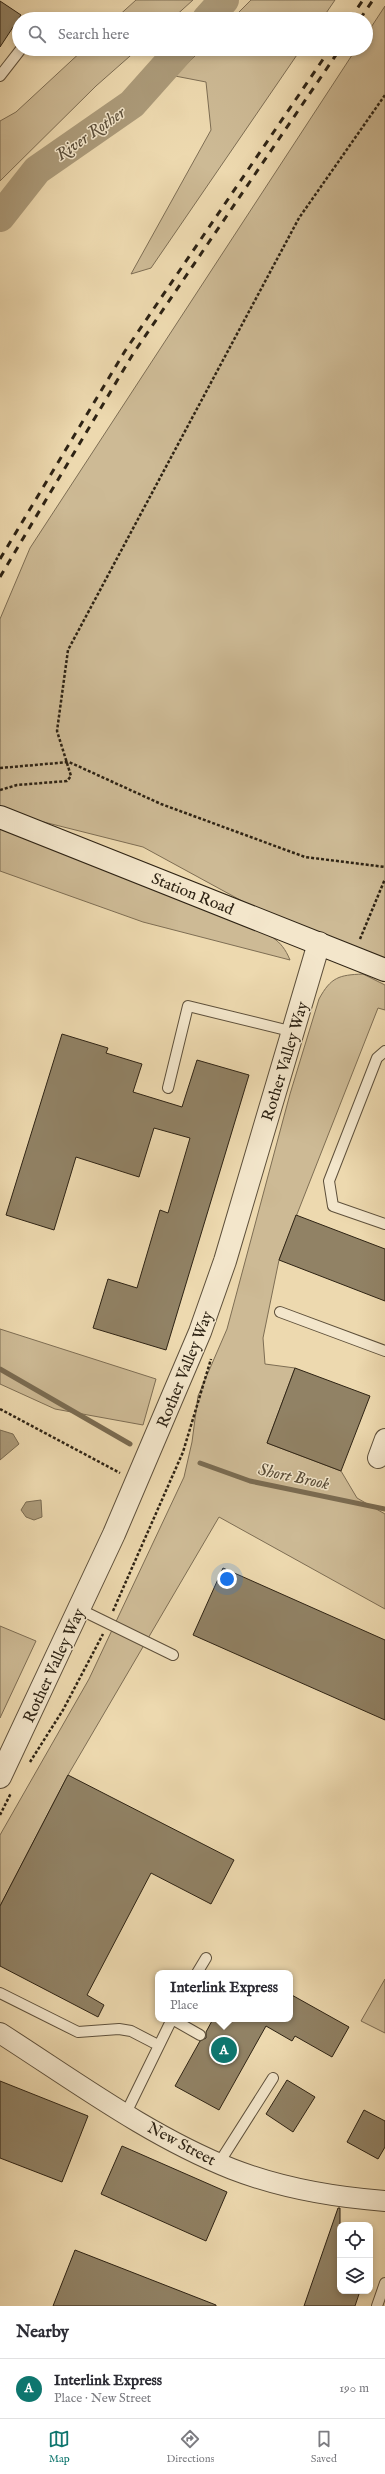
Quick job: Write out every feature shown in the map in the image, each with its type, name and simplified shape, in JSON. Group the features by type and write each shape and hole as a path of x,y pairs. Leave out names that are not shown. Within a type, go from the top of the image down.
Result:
{"street":[{"name":"Station Road","path":"0,817 319,942 385,970"},
{"name":"Rother Valley Way","path":"0,1778 79,1609 136,1482 213,1298 294,1032 319,942"},
{"path":"378,1458 385,1439"},
{"name":"New Street","path":"0,2033 126,2113 184,2147 219,2163 297,2189 324,2195 385,2201"}],"lane":[{"path":"0,76 16,56"},
{"path":"168,1088 188,1006 294,1032"},
{"path":"385,1051 377,1058 329,1180 333,1206 385,1224"},
{"path":"280,1312 385,1350"},
{"path":"79,1609 173,1655"},
{"path":"199,1970 206,1958"},
{"path":"0,1993 78,2032 119,2029 131,2031 158,2045"},
{"path":"126,2113 170,2022"},
{"path":"177,2022 200,2035"},
{"path":"219,2163 273,2078"},
{"path":"377,2306 385,2283"}],"path":[{"path":"0,790 17,785 47,784 67,781 71,776 69,762 57,731 68,650 299,218 385,95"},
{"path":"0,768 69,762 162,804 305,857 385,867"},
{"path":"352,956 385,879"},
{"path":"0,1409 136,1482"}],"shaded area":[{"path":"136,0 193,0 180,12 123,12"},
{"path":"251,0 335,0 327,12 239,12"},
{"path":"385,6 385,970 319,943 143,847 0,811 0,619 30,548 351,56 373,56 373,24"},
{"path":"76,56 130,56 96,86 0,181 0,121 16,112"},
{"path":"195,56 296,56 151,268 131,274 211,130 206,82 175,76"},
{"path":"0,827 262,932 274,938 283,947 290,960 143,922 0,871"},
{"path":"363,974 385,985 385,1010 378,1008 279,1260 263,1338 265,1364 295,1368 267,1443 341,1471 357,1498 385,1514 385,1609 219,1517 68,1775 0,1906 0,1835 89,1679 184,1477 192,1442 198,1396 227,1329 290,1094 319,999 328,986 336,979 348,975"},
{"path":"0,1329 156,1379 143,1425 55,1409 0,1384"},
{"path":"0,1430 13,1434 19,1444 0,1460"},
{"path":"41,1500 42,1517 34,1520 26,1517 21,1510 26,1502"},
{"path":"0,1626 36,1641 0,1718"},
{"path":"385,1979 385,2033 361,2021"}],"building":[{"path":"0,1 16,12 12,12 12,29 0,47"},
{"path":"62,1034 108,1048 106,1053 142,1064 133,1092 182,1107 197,1060 249,1075 166,1350 93,1328 108,1279 137,1288 160,1210 168,1213 190,1138 154,1128 139,1177 76,1157 54,1230 6,1215"},
{"path":"296,1215 385,1249 385,1301 279,1260"},
{"path":"295,1368 370,1396 341,1471 267,1443"},
{"path":"223,1568 385,1640 385,1720 193,1635"},
{"path":"68,1775 234,1860 211,1904 151,1873 87,1995 104,2005 98,2017 0,1966 0,1906"},
{"path":"293,1996 349,2027 332,2057 295,2036 292,2041 266,2026 219,2110 175,2086 200,2041 206,2038 206,2032 211,2022 293,2022"},
{"path":"287,2080 315,2097 293,2132 266,2114"},
{"path":"0,2081 88,2116 62,2182 0,2158"},
{"path":"364,2110 385,2121 385,2147 378,2159 347,2142"},
{"path":"122,2146 227,2192 206,2241 101,2194"},
{"path":"338,2208 340,2208 340,2222 337,2222 337,2294 359,2294 355,2306 304,2306"},
{"path":"75,2250 216,2305 216,2306 53,2306"}],"waterway":[{"name":"River Rother","path":"213,12 224,0"},
{"name":"River Rother","path":"0,217 37,170 132,104 175,56"},
{"name":"Short Brook","path":"0,1369 130,1444"},
{"name":"Short Brook","path":"200,1463 250,1481 385,1509"}],"railway":[{"path":"355,12 363,0"},
{"path":"365,12 373,0"},
{"path":"0,559 125,351 325,56"},
{"path":"0,577 133,354 335,56"}],"place":[{"name":"Interlink Express","path":"224,2050"}]}
